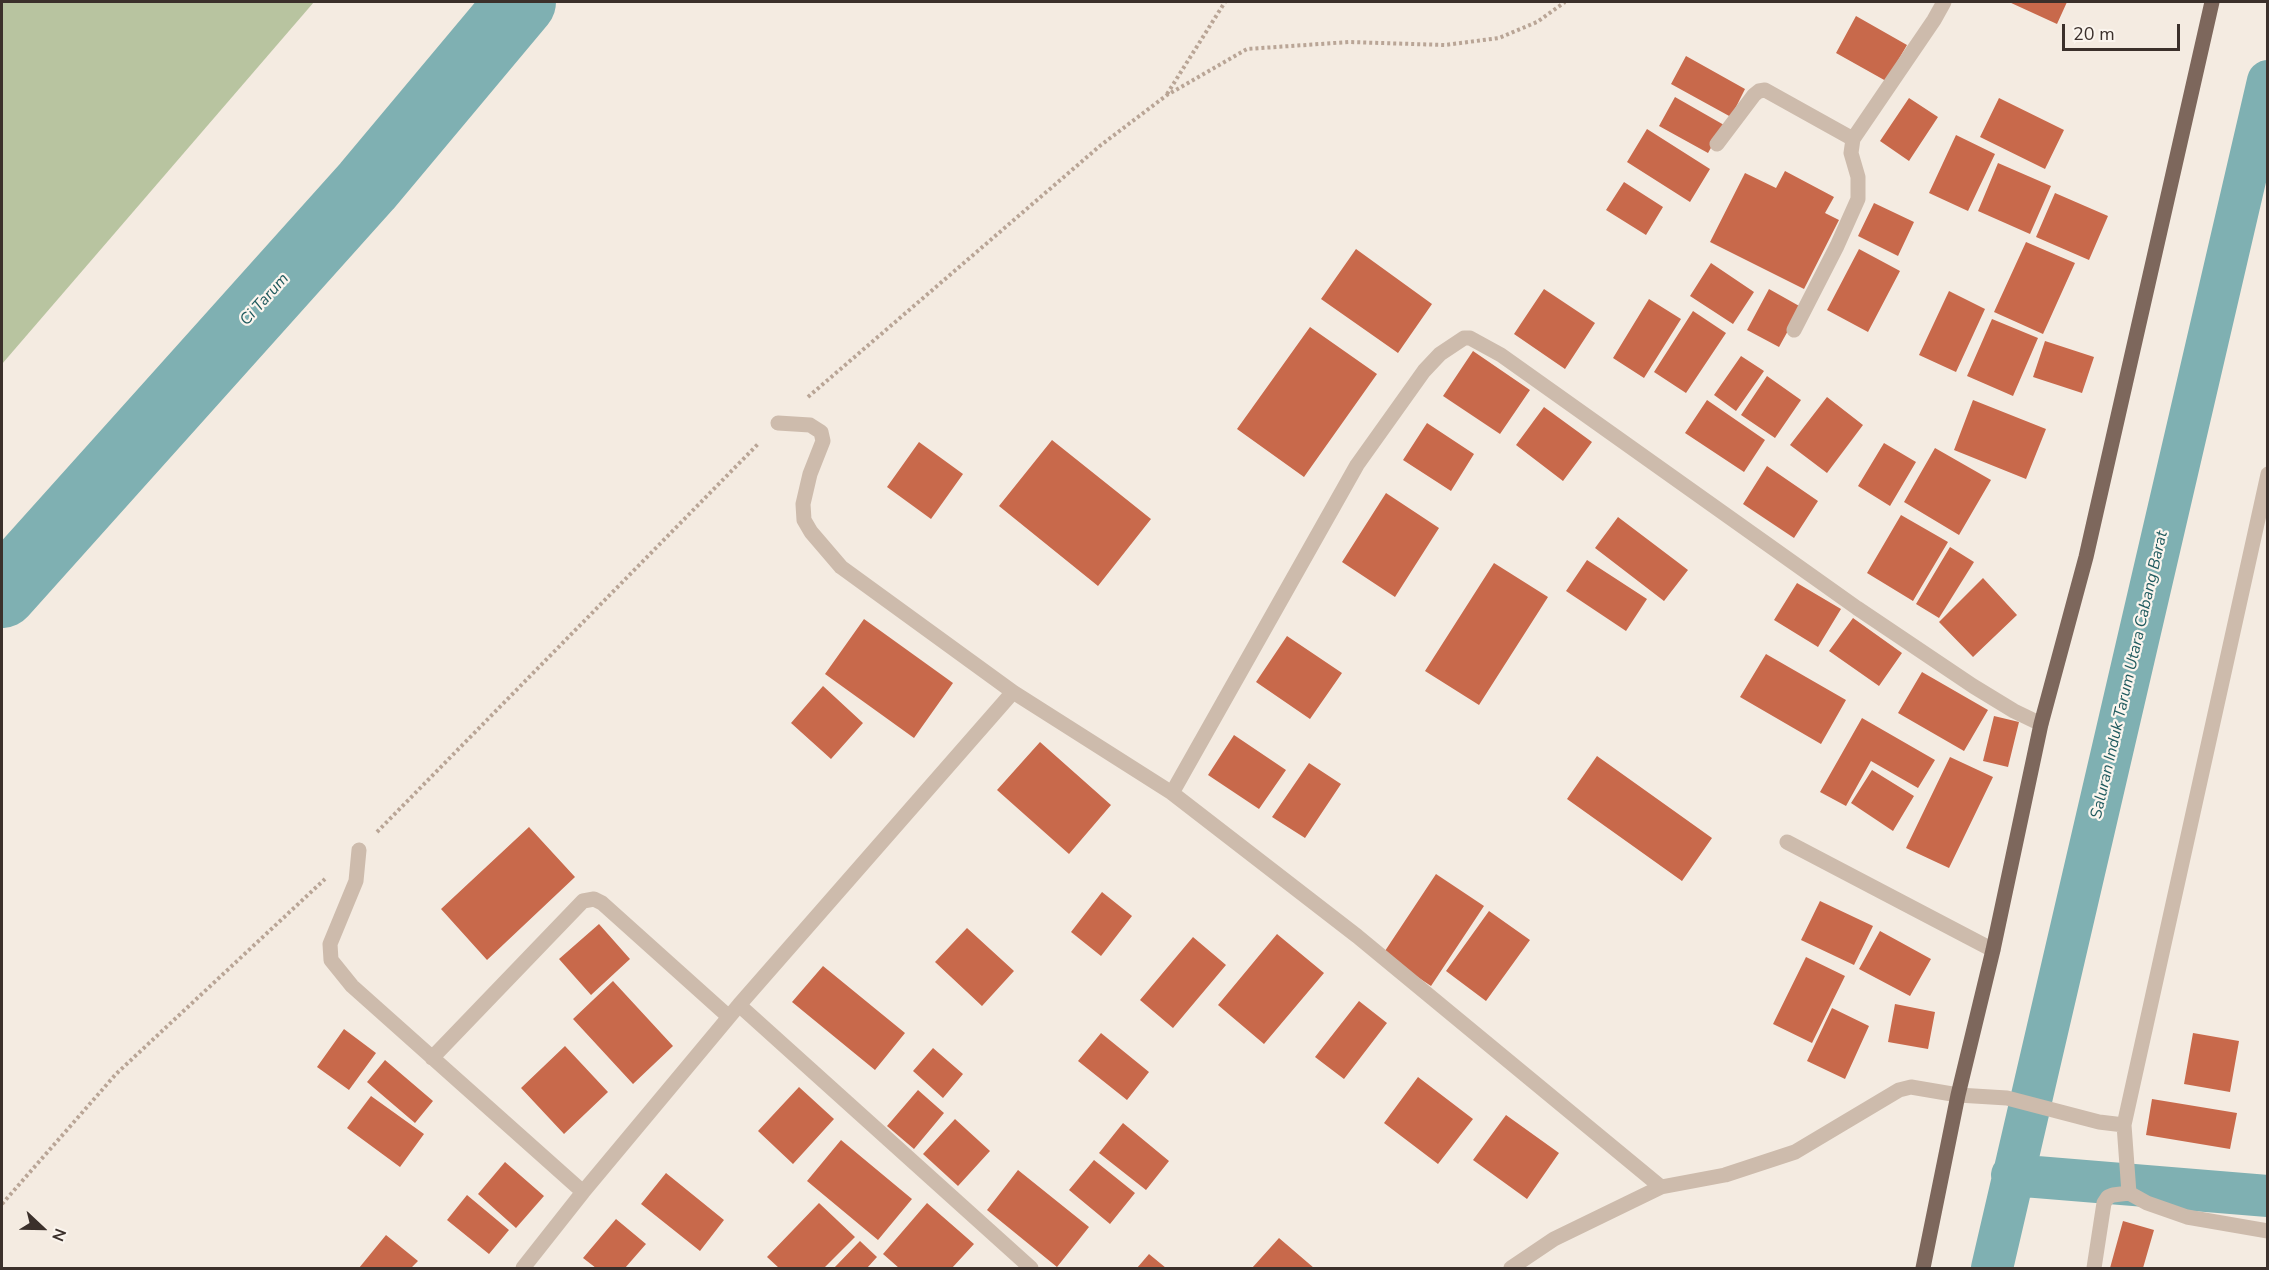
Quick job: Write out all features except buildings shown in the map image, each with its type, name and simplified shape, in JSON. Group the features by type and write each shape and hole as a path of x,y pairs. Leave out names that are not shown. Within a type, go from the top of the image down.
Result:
{"main road":[{"path":"1923,1269 1958,1095 1993,950 2041,724 2086,557 2212,2"}],"street":[{"path":"1794,330 1858,199 1858,177 1851,153 1853,139 1944,2"},
{"path":"1717,144 1754,94 1765,90 1853,139"},
{"path":"1172,793 1357,465 1424,371 1440,354 1464,338 1470,338 1501,355 1866,615 1973,686 2014,711 2041,724"},
{"path":"778,423 810,425 821,432 823,441 810,474 803,504 804,520 811,532 841,567 1013,692 1172,793 1357,936 1661,1187"},
{"path":"2128,1190 2124,1125 2266,485"},
{"path":"522,1269 734,1011 1013,692"},
{"path":"1787,842 1993,950"},
{"path":"359,850 356,881 330,944 332,960 352,986 583,1192"},
{"path":"432,1058 583,902 594,899 602,903 734,1011 1031,1269"},
{"path":"1511,1269 1554,1239 1661,1187 1725,1175 1795,1152 1899,1090 1911,1087 1922,1087 1958,1095 2007,1098 2082,1118 2124,1125"},
{"path":"2128,1190 2147,1203 2187,1217 2268,1231"},
{"path":"2094,1269 2104,1203 2108,1197 2128,1190"}],"path":[{"path":"1167,95 1225,2"},
{"path":"2,1204 116,1074 313,888 359,850 778,423 1101,145 1167,95 1247,49 1349,42 1445,45 1499,38 1537,22 1565,2"}],"green space":[{"path":"2,2 314,2 2,364"}],"waterway":[{"name":"Ci Tarum","path":"2,593 367,186 521,2"},
{"name":"Saluran Induk Tarum Utara Cabang Barat","path":"1992,1268 2268,81"},
{"path":"2012,1175 2268,1196"}]}
